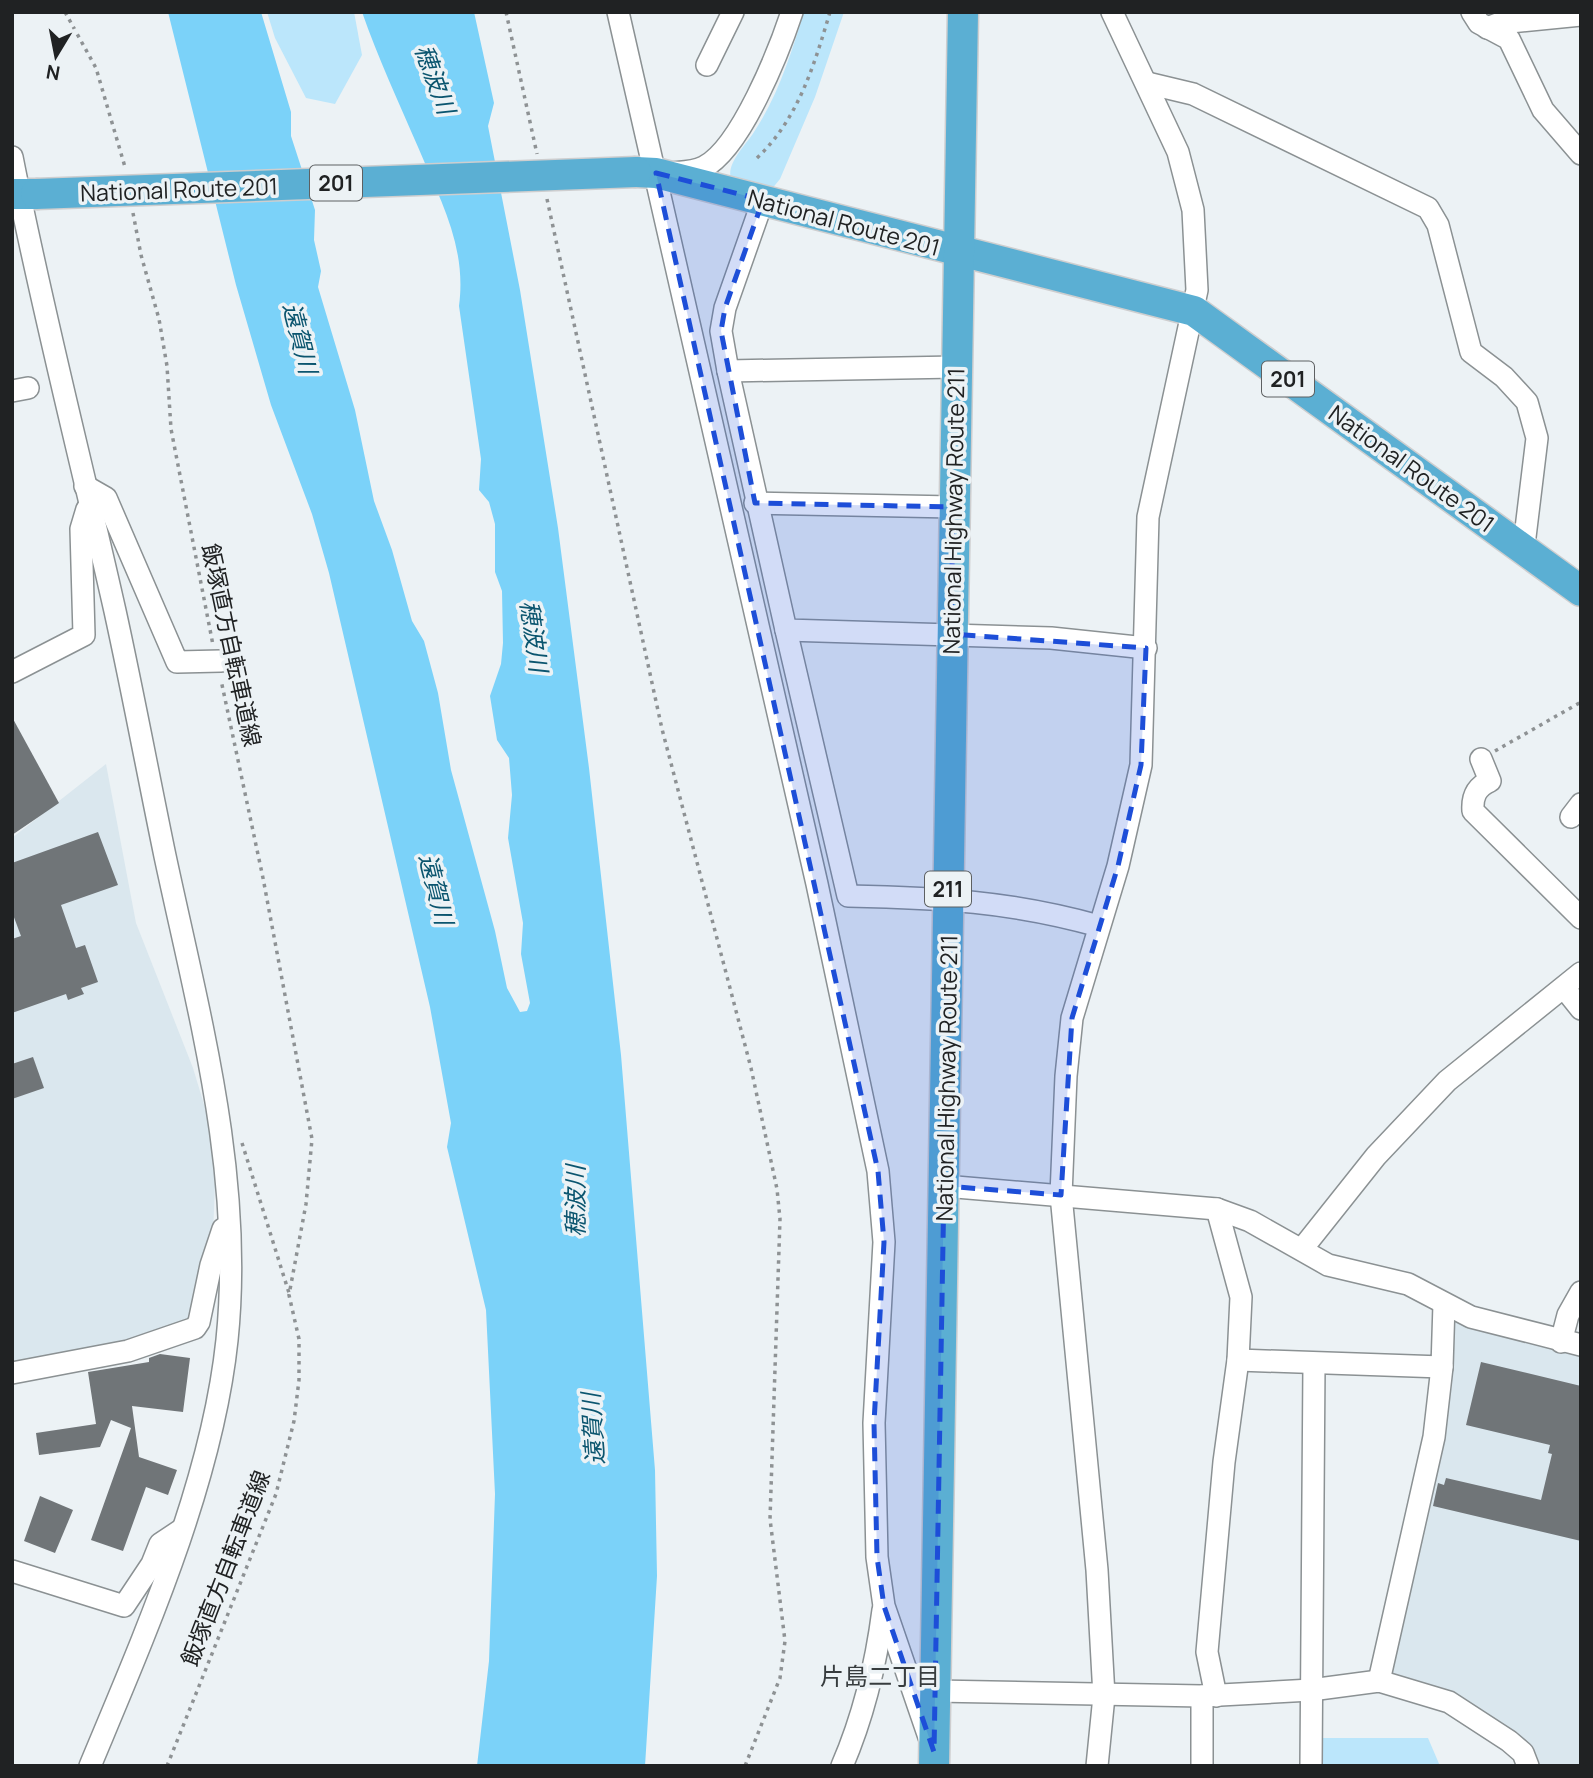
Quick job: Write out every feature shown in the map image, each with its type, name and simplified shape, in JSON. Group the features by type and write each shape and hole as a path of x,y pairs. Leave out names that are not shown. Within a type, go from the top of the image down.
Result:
{"highway":[{"name":"National Highway Route 211","path":"934,1759 963,12"},
{"name":"National Route 201","path":"22,194 646,172 763,200 1194,311 1581,591"}],"street":[{"path":"618,12 646,172 726,494 817,884 878,1171 884,1242 874,1423 877,1558 884,1606 934,1759"},
{"path":"708,65 733,12"},
{"path":"646,172 689,172 706,166 723,150 747,115 768,74 792,12"},
{"path":"1097,1766 1104,1696 1097,1570 1061,1195 1066,1076 1072,1018 1118,866 1141,765 1148,517 1197,290 1193,210 1178,152 1112,12"},
{"path":"1472,12 1479,23 1509,38 1543,110 1581,155"},
{"path":"1487,28 1500,23 1581,15"},
{"path":"1147,83 1193,94 1428,208 1438,225 1471,352 1504,377 1527,402 1537,438 1525,537 1521,547"},
{"path":"12,157 207,1049 220,1121 228,1214 227,1339 211,1435 181,1530 133,1662 90,1766"},
{"path":"763,200 725,309 721,331 755,503 848,897 948,899 1019,906 1099,926"},
{"path":"728,371 956,367"},
{"path":"87,496 106,498 177,662 219,661"},
{"path":"12,672 84,635 81,529 87,496"},
{"path":"755,503 953,506"},
{"path":"786,630 1051,638 1146,648"},
{"path":"1481,759 1490,782 1481,785 1476,792 1472,800 1472,811 1581,918"},
{"path":"1302,1249 1376,1156 1447,1081 1581,973"},
{"path":"1564,989 1581,1009"},
{"path":"944,1186 1217,1209 1250,1221 1328,1265 1408,1284 1471,1317 1571,1344 1568,1315 1581,1292"},
{"path":"1202,1766 1209,1696 1207,1652 1224,1462 1238,1360 1241,1297 1217,1209"},
{"path":"12,1373 128,1351 195,1328 199,1322 211,1265 228,1214"},
{"path":"1379,1681 1434,1437 1442,1367 1444,1304"},
{"path":"1238,1360 1442,1367"},
{"path":"1311,1766 1314,1364"},
{"path":"12,1571 124,1606 152,1564 160,1544 181,1530"},
{"path":"842,1766 859,1726 873,1672 884,1606"},
{"path":"935,1691 1209,1696 1311,1690 1379,1681 1449,1702 1509,1741 1523,1753 1528,1766"}],"path":[{"path":"65,12 96,68 112,114 126,175"},
{"path":"506,12 538,158"},
{"path":"757,158 790,120 816,60 830,12"},
{"path":"547,198 662,729 751,1068 777,1189 780,1219 770,1519 785,1641 780,1678 745,1766"},
{"name":"飯塚直方自転車道線","path":"131,202 141,255 159,319 167,366 171,429 265,891 312,1139 306,1204 289,1295"},
{"path":"1481,759 1534,726 1581,702"},
{"name":"飯塚直方自転車道線","path":"167,1766 276,1494 294,1421 299,1380 299,1339 289,1295 257,1181 239,1133"}],"highlighted area":[{"path":"656,173 763,200 725,308 721,331 755,503 953,507 951,634 1146,648 1141,765 1118,866 1072,1018 1061,1195 944,1186 934,1752 884,1606 877,1557 874,1423 884,1242 878,1171"}],"shaded area":[{"path":"267,12 354,12 362,55 335,104 306,98 275,38"},
{"path":"804,12 844,12 815,97 780,179 771,190 731,179 734,161 763,118 777,89"},
{"path":"106,764 136,923 193,1068 209,1121 215,1185 213,1234 193,1314 182,1328 107,1349 12,1367 12,838"},
{"path":"1449,1315 1581,1353 1581,1766 1535,1766 1529,1751 1508,1727 1457,1696 1386,1676"},
{"path":"1318,1738 1428,1738 1440,1766 1318,1766"}],"water":[{"path":"168,12 261,12 291,112 291,136 315,210 314,240 321,271 318,287 355,410 374,501 392,550 412,621 424,641 438,693 451,770 495,931 507,988 520,1012 527,1011 530,1003 521,954 523,923 508,838 512,795 509,758 497,740 490,696 501,664 502,591 495,572 495,524 489,502 479,490 481,459 459,306 459,263 443,205 362,12 474,12 494,103 488,126 520,290 558,528 589,768 621,1055 655,1470 657,1576 645,1766 477,1766 489,1661 495,1494 486,1310 447,1147 451,1123 430,1007 329,573 312,514 271,405 236,285"}],"building":[{"path":"12,717 59,803 12,835"},
{"path":"98,832 118,885 61,905 76,948 85,945 98,982 81,988 84,994 68,1000 66,994 12,1013 12,939 21,936 12,912 12,863"},
{"path":"33,1057 44,1088 12,1099 12,1064"},
{"path":"160,1354 190,1358 183,1412 132,1406 139,1457 177,1470 168,1495 146,1487 123,1551 91,1540 131,1428 111,1420 100,1447 39,1455 36,1433 96,1424 88,1372 149,1362 149,1358"},
{"path":"1481,1362 1581,1386 1581,1541 1433,1506 1438,1483 1444,1485 1446,1478 1541,1500 1552,1454 1548,1453 1550,1445 1466,1425"},
{"path":"40,1496 73,1510 55,1553 24,1541"}],"district":[{"name":"片島二丁目","path":"880,1675"}],"water label":[{"name":"穂波川","path":"436,79"},
{"name":"遠賀川","path":"301,338"},
{"name":"穂波川","path":"535,636"},
{"name":"遠賀川","path":"437,889"},
{"name":"穂波川","path":"574,1201"},
{"name":"遠賀川","path":"592,1429"}]}
